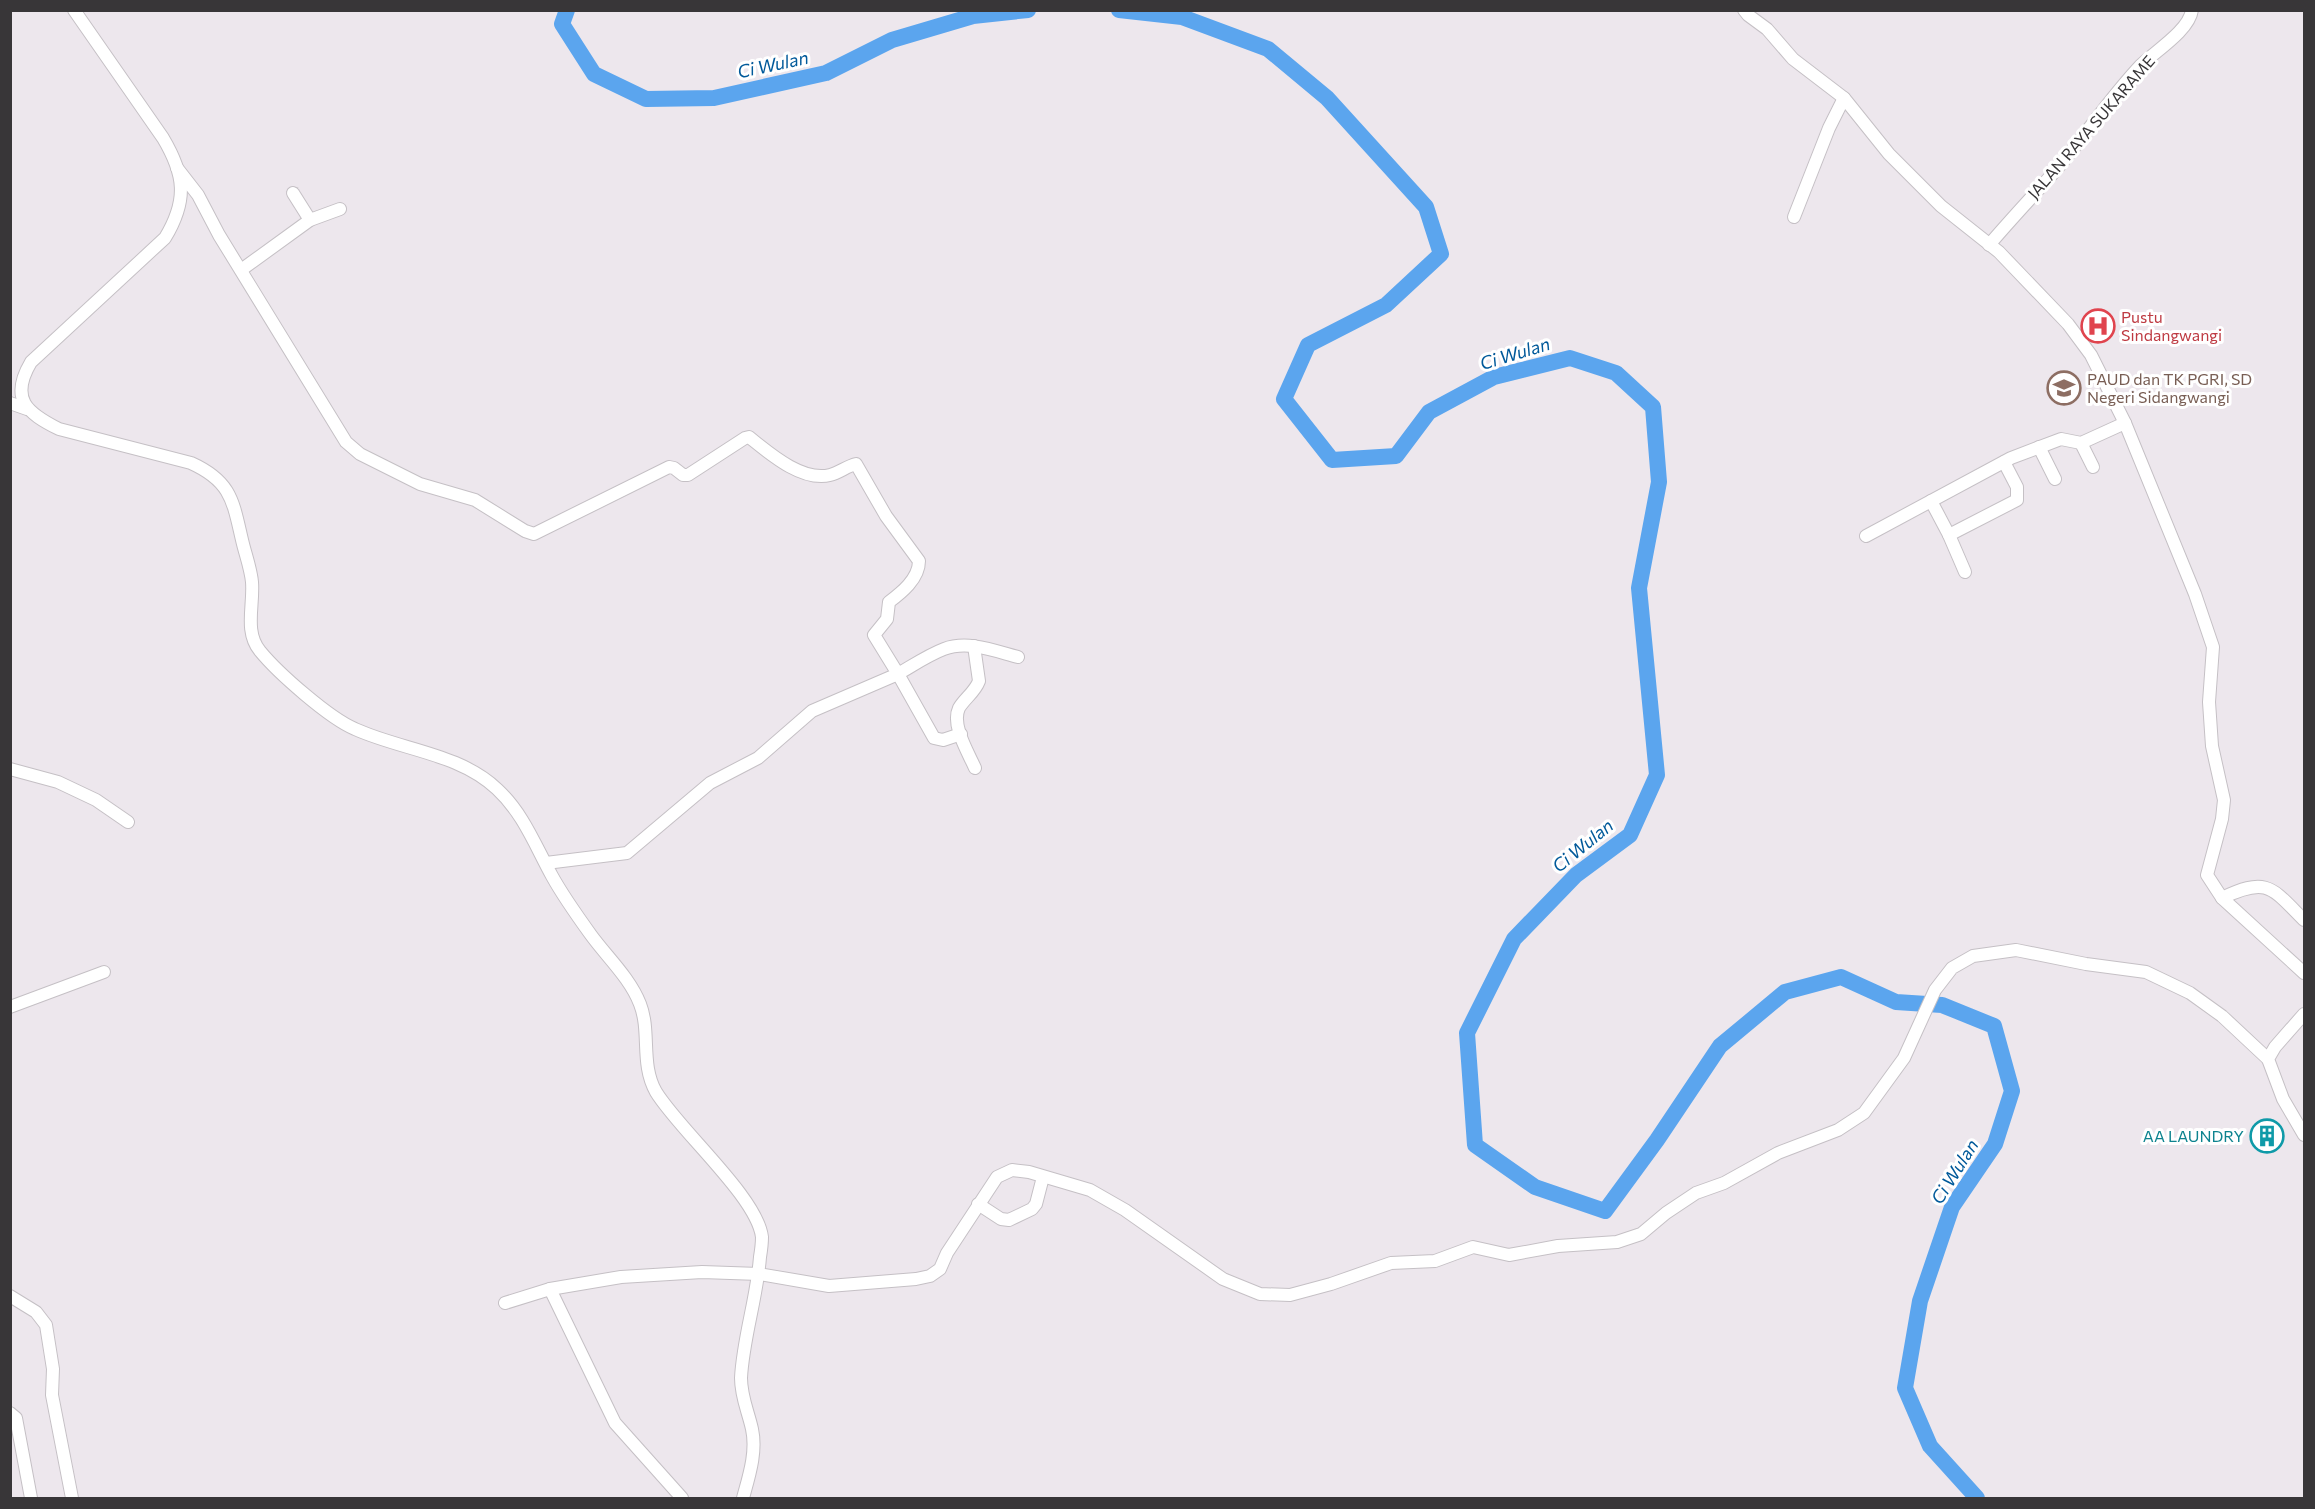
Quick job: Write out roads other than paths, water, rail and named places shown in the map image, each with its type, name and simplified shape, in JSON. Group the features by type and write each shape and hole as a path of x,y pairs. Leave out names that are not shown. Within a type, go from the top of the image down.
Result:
{"street":[{"path":"27,409 22,399 21,385 31,362 165,238 177,218 182,195 177,167 163,138 74,10"},
{"path":"1744,10 1767,29 1793,59 1844,98 1888,154 1941,206 1989,245 2068,324 2091,355 2125,423 2195,594 2213,647 2209,702 2211,746 2224,800 2222,819 2207,875 2222,898 2304,973"},
{"name":"JALAN RAYA SUKARAME","path":"1989,245 2057,169 2122,86 2156,51 2176,36 2192,10"},
{"path":"1794,217 1829,128 1844,98"},
{"path":"177,167 198,195 314,392 351,448 420,484 475,500 529,533 544,530 669,467 676,469 684,476 690,474 746,437 783,463 812,475 830,475 856,464 877,502 919,564 905,590 889,602 887,619 874,635 934,738 943,740 961,734"},
{"path":"293,193 310,220"},
{"path":"241,270 310,220 340,209"},
{"path":"10,403 27,409 40,420 59,429 191,462 207,470 221,481 232,497 252,581 251,634 260,651 333,717 353,729 457,764 490,784 523,818 546,863 591,935 639,999 645,1017 646,1063 654,1088 670,1112 733,1185 755,1216 762,1237 759,1274 741,1377 742,1398 752,1430 754,1450 743,1498"},
{"path":"1866,536 2004,462 2061,439 2081,443 2125,423"},
{"path":"2081,443 2093,466"},
{"path":"2039,447 2055,479"},
{"path":"1949,536 2018,500 2017,487 2004,462"},
{"path":"1931,501 1965,572"},
{"path":"546,863 627,853 710,783 758,758 812,711 898,674 944,649 974,646 1018,657"},
{"path":"974,646 979,681 958,711 957,726 975,768"},
{"path":"10,769 58,782 96,800 128,822"},
{"path":"2222,898 2241,889 2256,886 2267,887 2286,900 2304,920"},
{"path":"505,1304 550,1289 632,1276 702,1272 759,1274 829,1286 930,1276 940,1269 946,1253 997,1177 1012,1170 1061,1180 1090,1190 1125,1210 1223,1280 1260,1294 1290,1295 1331,1284 1391,1263 1435,1261 1473,1248 1509,1255 1558,1246 1617,1242 1641,1234 1666,1213 1696,1193 1724,1183 1778,1153 1838,1130 1864,1113 1904,1058 1935,990 1952,968 1973,956 2016,950 2086,964 2146,972 2190,993 2222,1016 2268,1059 2283,1099 2304,1135"},
{"path":"10,1008 104,972"},
{"path":"2268,1059 2304,1014"},
{"path":"978,1204 1000,1219 1009,1220 1032,1209 1036,1204 1043,1177"},
{"path":"550,1289 615,1423 682,1498"},
{"path":"10,1296 36,1312 46,1325 53,1369 52,1395 72,1498"},
{"path":"10,1413 16,1418 31,1498"}],"waterway":[{"name":"Ci Wulan","path":"567,10 562,24 594,74 646,99 714,98 826,73 892,40 973,16 1028,10"},
{"name":"Ci Wulan","path":"1119,10 1182,17 1268,49 1327,98 1426,207 1441,254 1386,305 1308,345 1284,399 1332,460 1396,456 1429,412 1494,377 1570,358 1616,373 1653,407 1659,482 1639,588 1657,775 1630,835 1576,875 1514,939 1467,1033 1475,1145 1535,1187 1605,1211 1657,1140 1720,1046 1785,992 1841,977 1896,1002 1942,1005 1994,1026 2012,1091 1995,1144 1952,1207 1920,1301 1905,1388 1930,1446 1977,1498"}],"place":[{"name":"Pustu Sindangwangi","path":"2098,326"},
{"name":"PAUD dan TK PGRI, SD Negeri Sidangwangi","path":"2064,388"},
{"name":"AA LAUNDRY","path":"2267,1136"}]}
